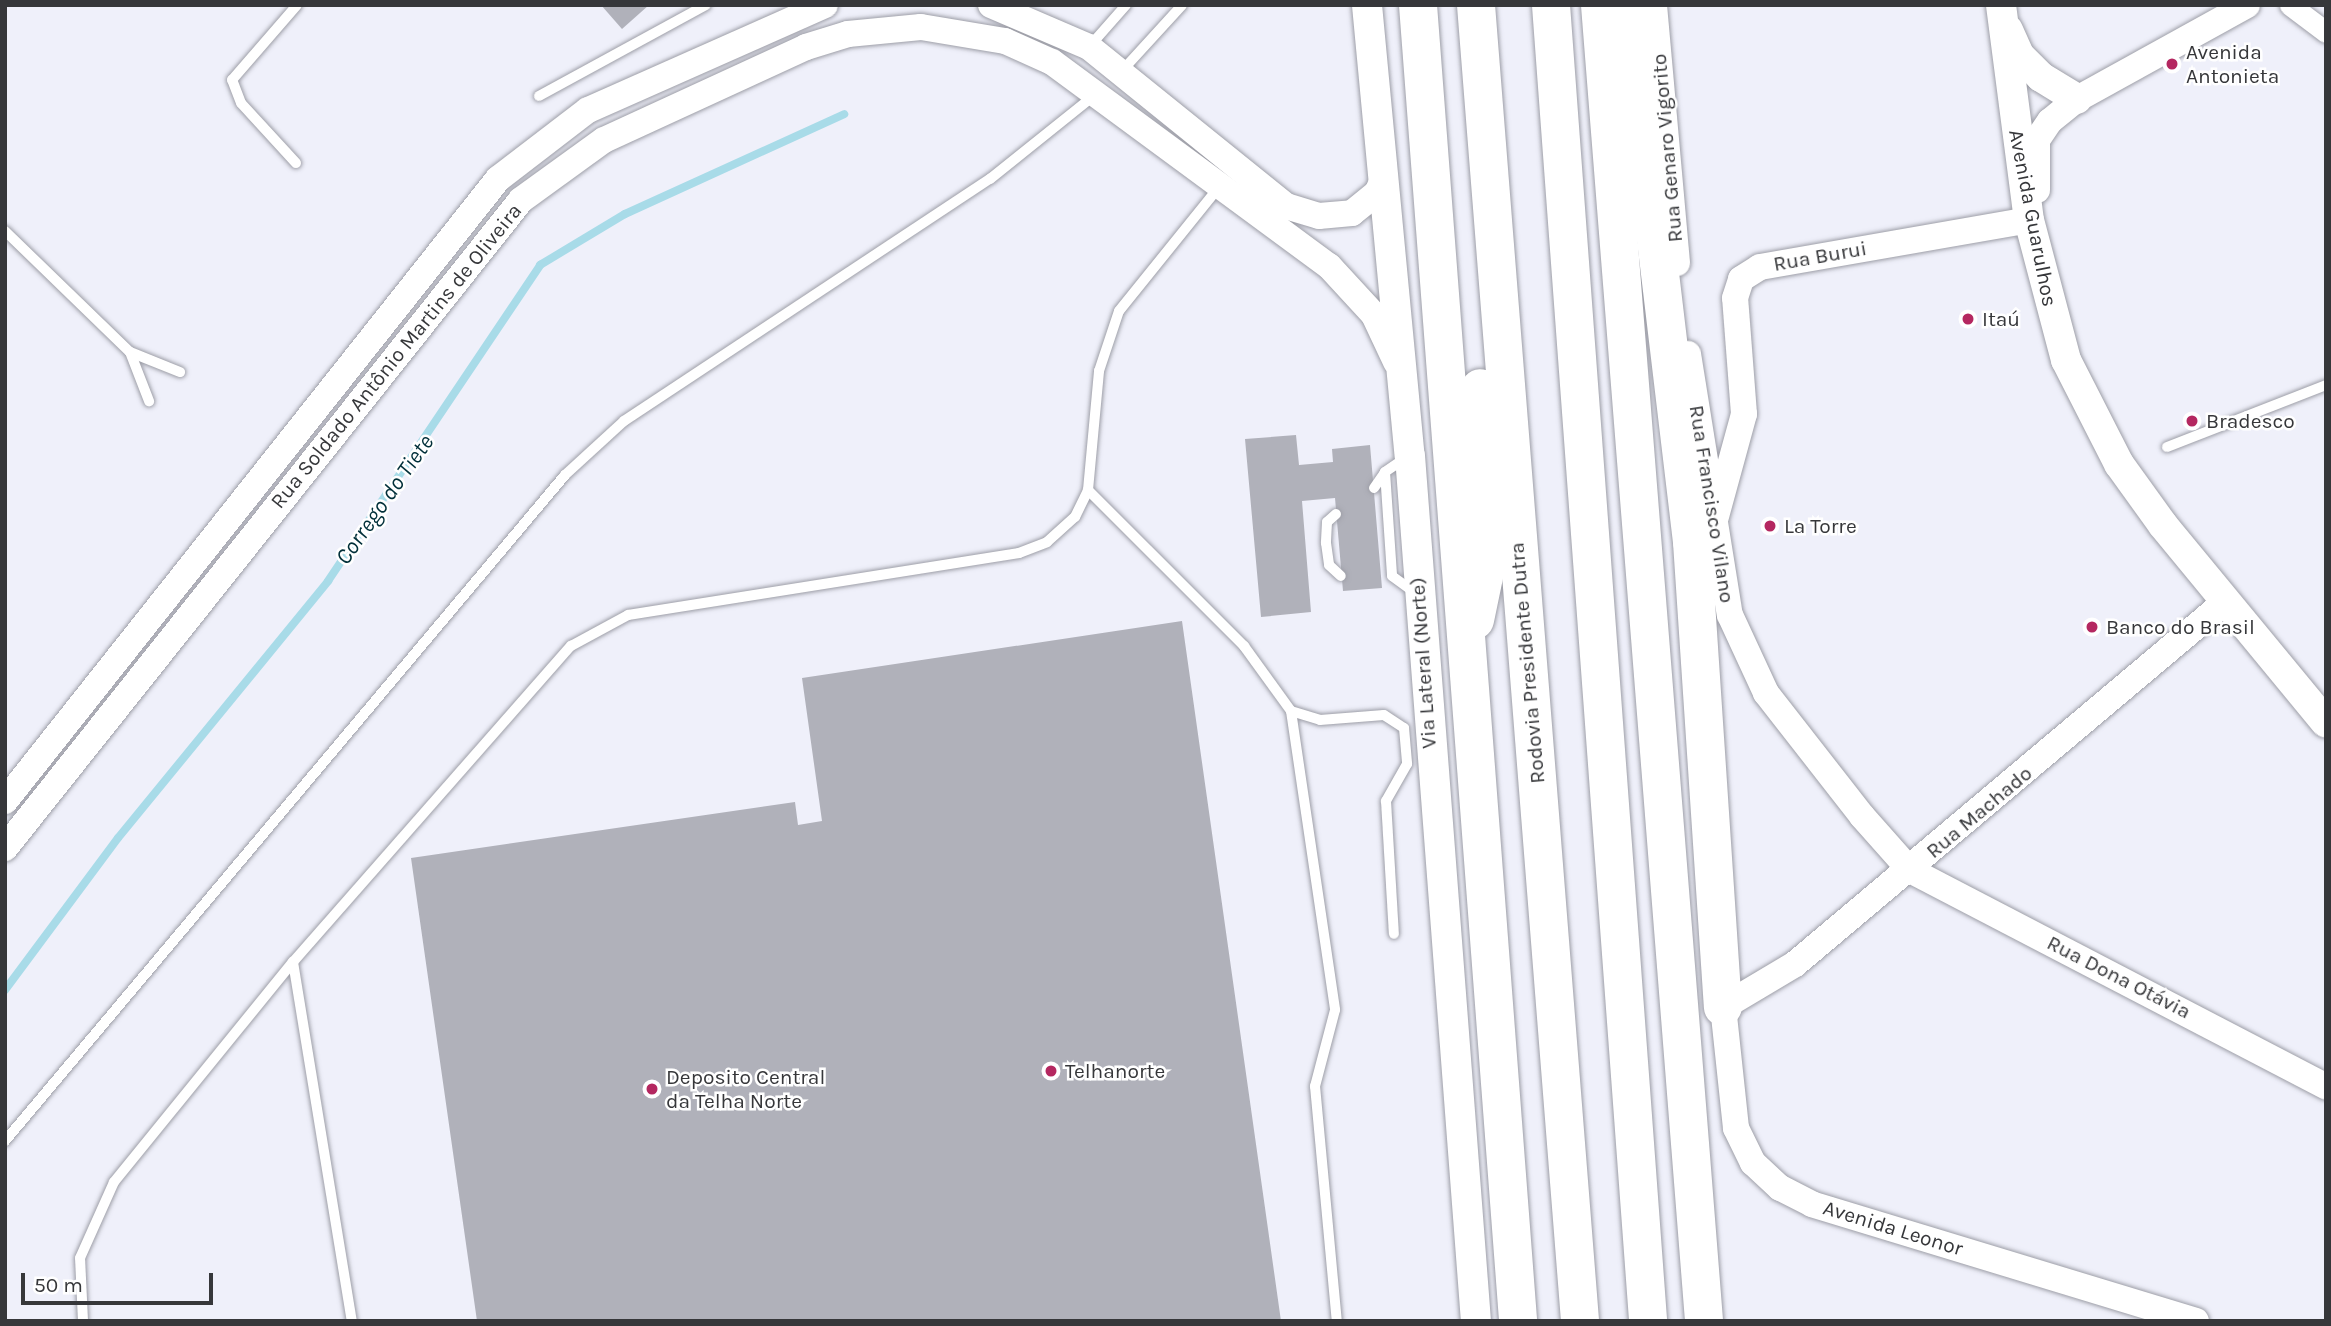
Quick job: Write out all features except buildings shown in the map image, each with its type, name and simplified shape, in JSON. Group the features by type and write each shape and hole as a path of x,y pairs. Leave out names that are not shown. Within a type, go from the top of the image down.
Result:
{"highway":[{"path":"1418,5 1518,1321"},
{"path":"1452,5 1488,557 1466,663"},
{"name":"Rodovia Presidente Dutra","path":"1476,5 1580,1321"},
{"path":"1551,5 1648,1321"},
{"path":"1600,5 1704,1321"},
{"path":"1628,5 1692,542 1723,1007"}],"main road":[{"name":"Via Lateral (Norte)","path":"1367,5 1410,456 1417,595 1476,1321"},
{"path":"2001,11 2019,55 2077,99"},
{"name":"Avenida Guarulhos","path":"2001,11 2036,258 2066,360 2092,417 2162,526 2225,602 2315,700 2326,723"}],"street":[{"name":"Rua Soldado Antônio Martins de Oliveira","path":"5,801 461,221 545,138 588,110 825,5"},
{"path":"991,5 1089,47 1299,211 1331,217 1352,213 1377,193 1384,177"},
{"name":"Rua Genaro Vigorito","path":"1654,5 1679,290"},
{"path":"2036,258 2037,140 2077,99 2247,5"},
{"path":"2290,5 2326,32"},
{"name":"Rua Soldado Antônio Martins de Oliveira","path":"5,848 522,200 604,140 726,83 848,34 921,27 1022,47 1098,92 1354,289 1387,338 1402,377"},
{"name":"Rua Burui","path":"1713,528 1743,425 1735,298 1741,279 1760,267 2029,220"},
{"name":"Rua Francisco Vilano","path":"1679,290 1713,528 1730,615 1766,693 1910,870"},
{"name":"Rua Machado","path":"1723,1007 1766,986 1910,870 2225,602"},
{"name":"Rua Dona Otávia","path":"1910,870 2326,1087"},
{"name":"Avenida Leonor","path":"1723,1007 1736,1128 1753,1163 1780,1188 1812,1204 2196,1321"}],"lane":[{"path":"296,163 241,103 232,80 297,5"},
{"path":"539,96 706,5"},
{"path":"1089,47 1126,5"},
{"path":"1120,73 1182,5"},
{"path":"5,1141 565,475 624,421 990,178 1098,92"},
{"path":"83,1321 80,1258 99,1206 293,962 585,635 628,615 1019,553 1064,529 1088,490 1099,371 1119,311 1220,186"},
{"path":"5,231 130,352 180,372"},
{"path":"130,352 149,401"},
{"path":"2167,447 2326,385"},
{"path":"299,429 322,448"},
{"path":"1374,488 1385,472 1410,456"},
{"path":"1385,472 1386,576 1417,595"},
{"path":"1088,490 1244,646 1291,711 1335,1010 1315,1086 1337,1321"},
{"path":"1336,514 1326,522 1326,543 1329,565 1341,576"},
{"path":"1291,711 1320,720 1384,715 1404,728 1407,764 1386,801 1394,934"},
{"path":"293,962 352,1321"}],"waterway":[{"name":"Corrego do Tiete","path":"5,990 118,838 328,581 540,265 625,214 844,114"}],"place":[{"name":"Avenida Antonieta","path":"2172,64"},
{"name":"Itaú","path":"1968,319"},
{"name":"Bradesco","path":"2192,421"},
{"name":"La Torre","path":"1770,526"},
{"name":"Banco do Brasil","path":"2092,627"},
{"name":"Telhanorte","path":"1051,1071"},
{"name":"Deposito Central da Telha Norte","path":"652,1089"}]}
